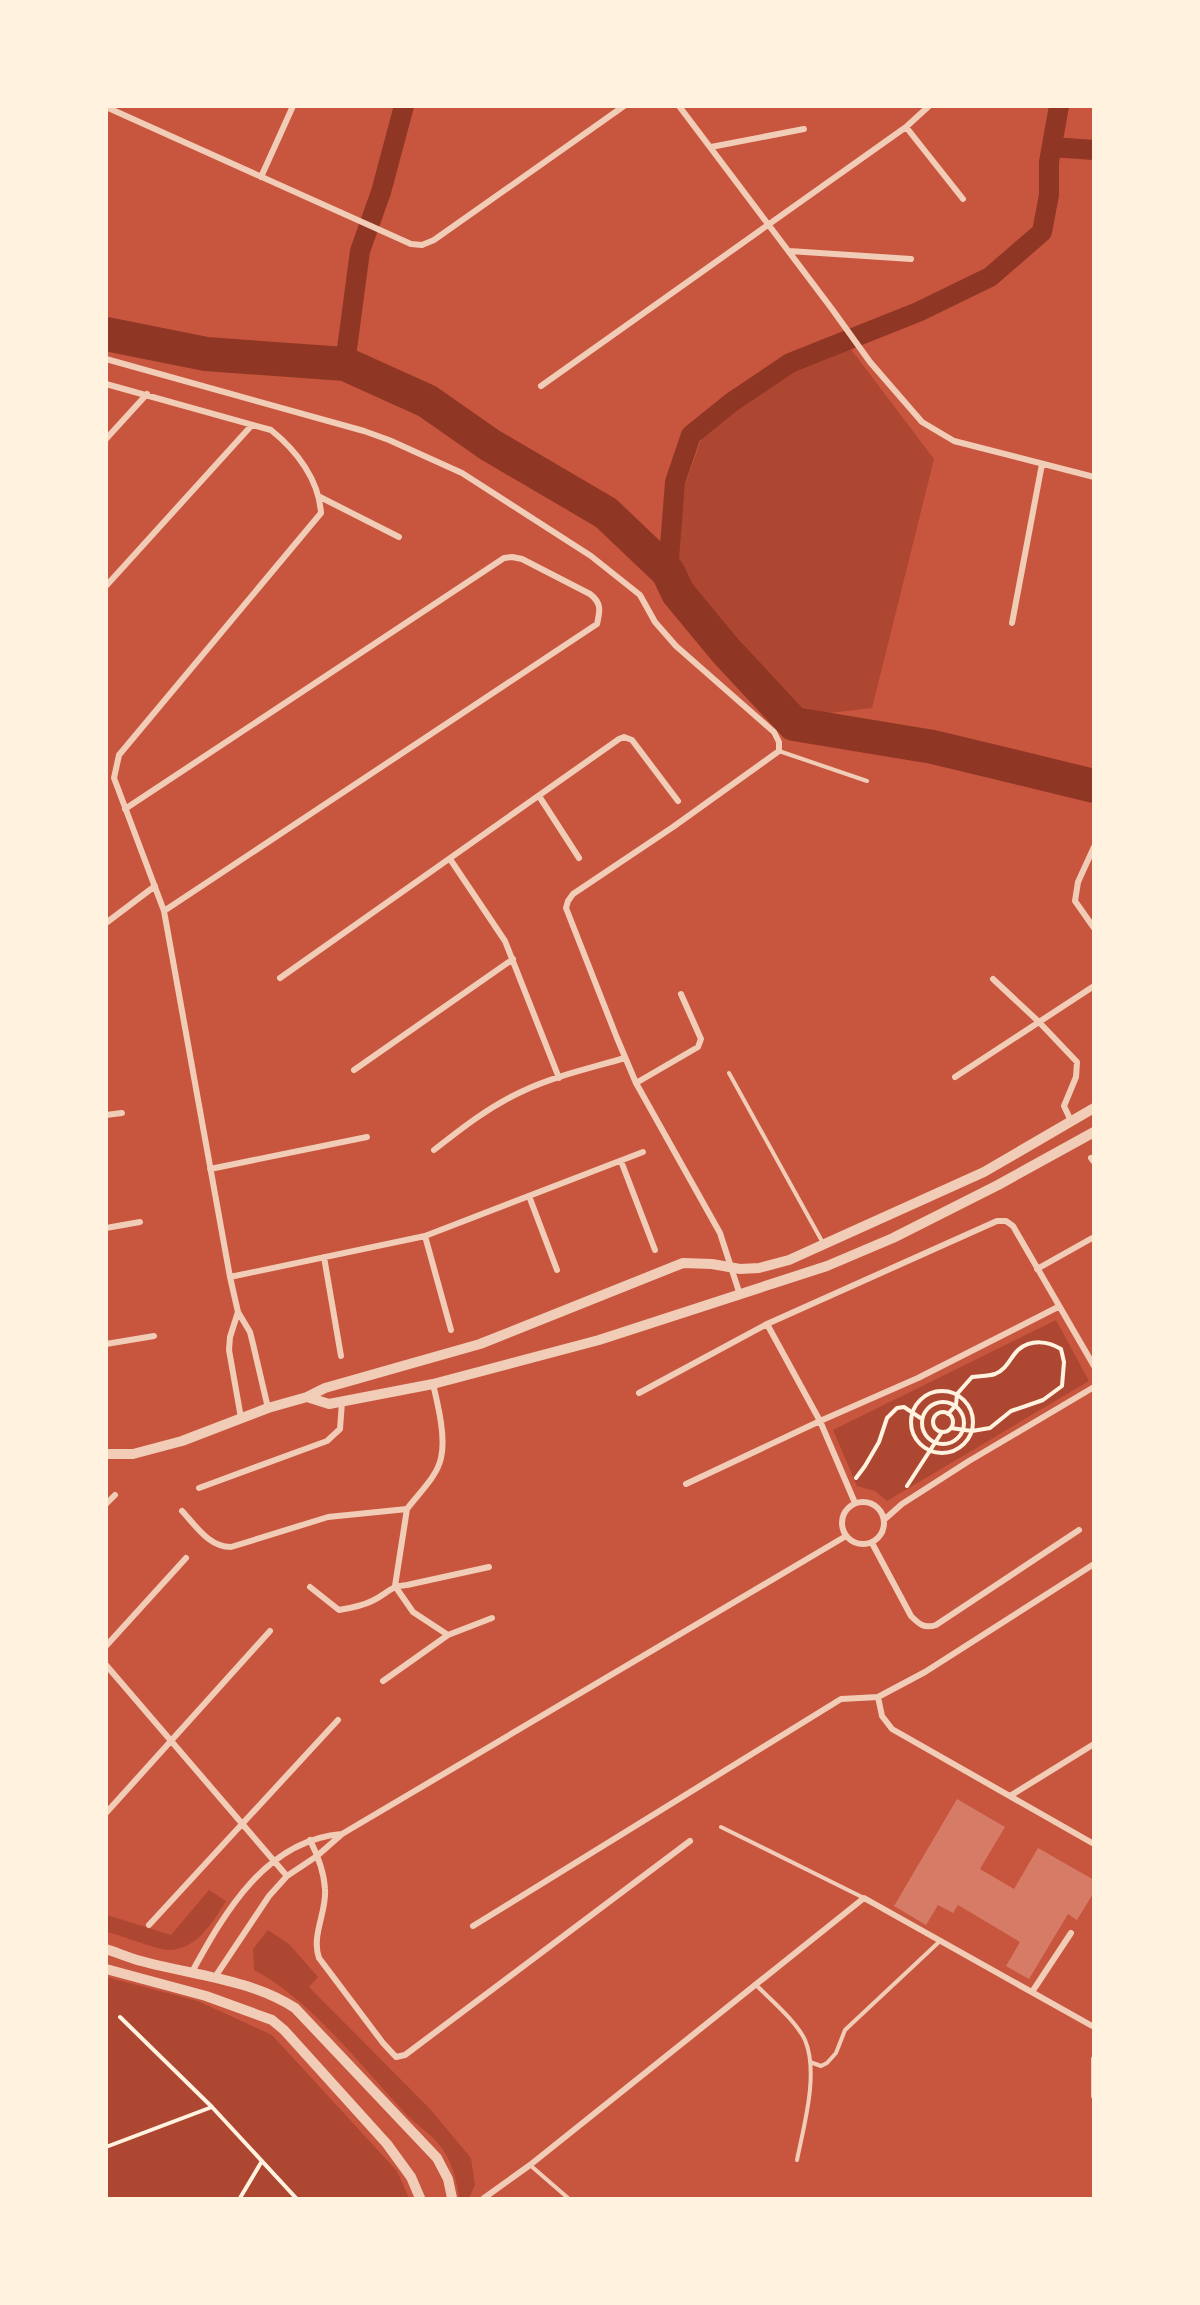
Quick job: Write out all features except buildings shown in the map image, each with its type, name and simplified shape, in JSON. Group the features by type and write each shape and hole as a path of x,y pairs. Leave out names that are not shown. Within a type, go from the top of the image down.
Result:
{"street":[{"path":"261,177 292,106"},
{"path":"106,107 411,244 422,245 434,240 624,106"},
{"path":"679,106 870,362 922,422 954,441 1094,477"},
{"path":"541,386 906,127 929,106"},
{"path":"906,127 963,199"},
{"path":"711,147 804,129"},
{"path":"789,251 911,259"},
{"path":"106,359 364,431 462,473 591,556 640,594 655,622 676,646 774,732 779,742 779,751 673,827 573,894 566,908 636,1083 720,1233 740,1295"},
{"path":"106,384 272,430 291,446 309,474 320,497 321,513 118,755 110,777 125,809 164,911 230,1277 238,1312 250,1332 268,1408"},
{"path":"106,439 147,394"},
{"path":"106,586 252,424"},
{"path":"1012,623 1042,464"},
{"path":"320,497 399,537"},
{"path":"125,809 504,558 512,556 522,559 590,594 600,606 597,624 164,911"},
{"path":"280,978 624,737 632,740 678,801"},
{"path":"539,796 579,858"},
{"path":"1094,847 1078,882 1075,902 1094,928"},
{"path":"450,859 501,932 560,1078"},
{"path":"106,923 154,886"},
{"path":"354,1070 513,959"},
{"path":"993,979 1077,1062 1076,1077 1064,1106 1071,1122"},
{"path":"955,1077 1094,986"},
{"path":"636,1083 698,1047 701,1039 681,994"},
{"path":"434,1150 466,1125 511,1096 625,1058"},
{"path":"106,1454 133,1454 182,1441 268,1408 307,1397 325,1388 480,1344 683,1263 759,1268 789,1260 984,1172 1094,1108"},
{"path":"106,1115 122,1113"},
{"path":"307,1397 329,1404 433,1384 599,1340 827,1266 893,1238 998,1185 1094,1132"},
{"path":"210,1169 367,1137"},
{"path":"230,1277 425,1236 643,1152"},
{"path":"621,1161 655,1250"},
{"path":"529,1196 557,1270"},
{"path":"639,1393 767,1324 997,1221 1006,1221 1013,1227 1094,1365"},
{"path":"106,1228 140,1222"},
{"path":"425,1236 451,1330"},
{"path":"1037,1269 1094,1237"},
{"path":"324,1257 340,1356"},
{"path":"686,1484 918,1378 1058,1307"},
{"path":"238,1312 230,1337 229,1350 241,1418"},
{"path":"767,1324 820,1421 855,1503"},
{"path":"106,1344 154,1336"},
{"path":"433,1384 440,1416 441,1458 433,1475 407,1509 395,1586 413,1612 448,1635"},
{"path":"885,1519 902,1504 1094,1387"},
{"path":"199,1488 327,1441 340,1429 342,1402"},
{"path":"106,1504 115,1496"},
{"path":"855,1503 874,1504 885,1519 883,1533 872,1543 858,1544 846,1536 843,1530 842,1518 849,1507 855,1503"},
{"path":"182,1511 210,1541 220,1547 231,1547 328,1517 407,1509"},
{"path":"872,1543 911,1616 919,1624 928,1628 936,1625 1079,1530"},
{"path":"206,1996 215,1977 268,1896 287,1876 318,1856 342,1834 846,1536"},
{"path":"106,1646 186,1558"},
{"path":"473,1926 841,1699 878,1697 925,1672 1094,1564"},
{"path":"310,1587 339,1610 373,1600 395,1586 489,1567"},
{"path":"383,1681 448,1635 492,1618"},
{"path":"106,1813 270,1631"},
{"path":"106,1665 287,1876"},
{"path":"878,1697 882,1716 892,1729 1094,1844"},
{"path":"149,1925 338,1720"},
{"path":"1011,1796 1094,1744"},
{"path":"185,1990 192,1972 231,1905 274,1861 310,1840 321,1836 342,1834"},
{"path":"310,1840 321,1862 326,1890 316,1948 319,1958 396,2057 405,2055 690,1841"},
{"path":"484,2199 530,2165 864,1898 1094,2027"},
{"path":"1032,1992 1071,1933"},
{"path":"106,1949 141,1961 215,1977 283,2000 295,2008 437,2158 448,2179 452,2199"},
{"path":"106,1969 206,1996 272,2020 284,2030 387,2144 411,2177 420,2199"},
{"path":"1094,2059 1092,2073 1094,2096"}],"lane":[{"path":"779,751 867,781"},
{"path":"729,1073 824,1245"},
{"path":"722,1827 864,1898"},
{"path":"810,2062 821,2066 827,2063 836,2053 845,2030 940,1941"},
{"path":"755,1983 804,2038 810,2062 807,2105 797,2160"},
{"path":"530,2165 568,2199"}],"path":[{"path":"902,1504 908,1482 942,1432 951,1428 972,1431 990,1428 1011,1411 1042,1400 1062,1386 1064,1362 1061,1349 1050,1342 1032,1343 1017,1351 1008,1364 995,1374 972,1377 957,1394 956,1405 948,1414"},
{"path":"943,1390 957,1394 969,1405 973,1414 972,1431 965,1443 957,1450 947,1453 929,1450 918,1443 913,1434 910,1424 912,1412 924,1396 933,1392 943,1390"},
{"path":"935,1402 949,1402 956,1405 964,1417 963,1429 959,1438 953,1442 935,1443 923,1432 922,1419 924,1412 935,1402"},
{"path":"848,1485 866,1466 879,1442 887,1418 897,1408 904,1407 922,1419"},
{"path":"942,1432 934,1427 934,1418 939,1413 948,1414"},
{"path":"948,1414 953,1422 951,1428"},
{"path":"120,2016 212,2107 296,2199"},
{"path":"106,2147 212,2107"},
{"path":"240,2199 262,2160"}],"shaded area":[{"path":"844,340 934,459 872,708 804,716 726,651 669,561 685,485 707,423"},
{"path":"1056,1320 1089,1381 887,1501 875,1491 857,1486 833,1430"},
{"path":"209,1890 226,1901 204,1933 181,1948 166,1950 107,1932 107,1915 171,1935"},
{"path":"268,1930 289,1944 318,1977 309,1987 430,2109 471,2158 475,2185 469,2198 459,2198 451,2165 437,2142 404,2112 315,2016 295,1998 254,1970 253,1949"},
{"path":"106,1977 198,2001 272,2035 397,2171 409,2198 107,2198"}],"waterway":[{"path":"345,364 360,251 381,192 404,106"},
{"path":"668,572 675,482 691,435 732,402 790,363 918,312 990,277 1042,232 1049,195 1049,162 1059,106"},
{"path":"1052,147 1094,150"},
{"path":"106,334 206,354 345,364 427,401 490,445 606,513 668,572 678,593 726,651 794,724 933,747 1094,786"}]}
